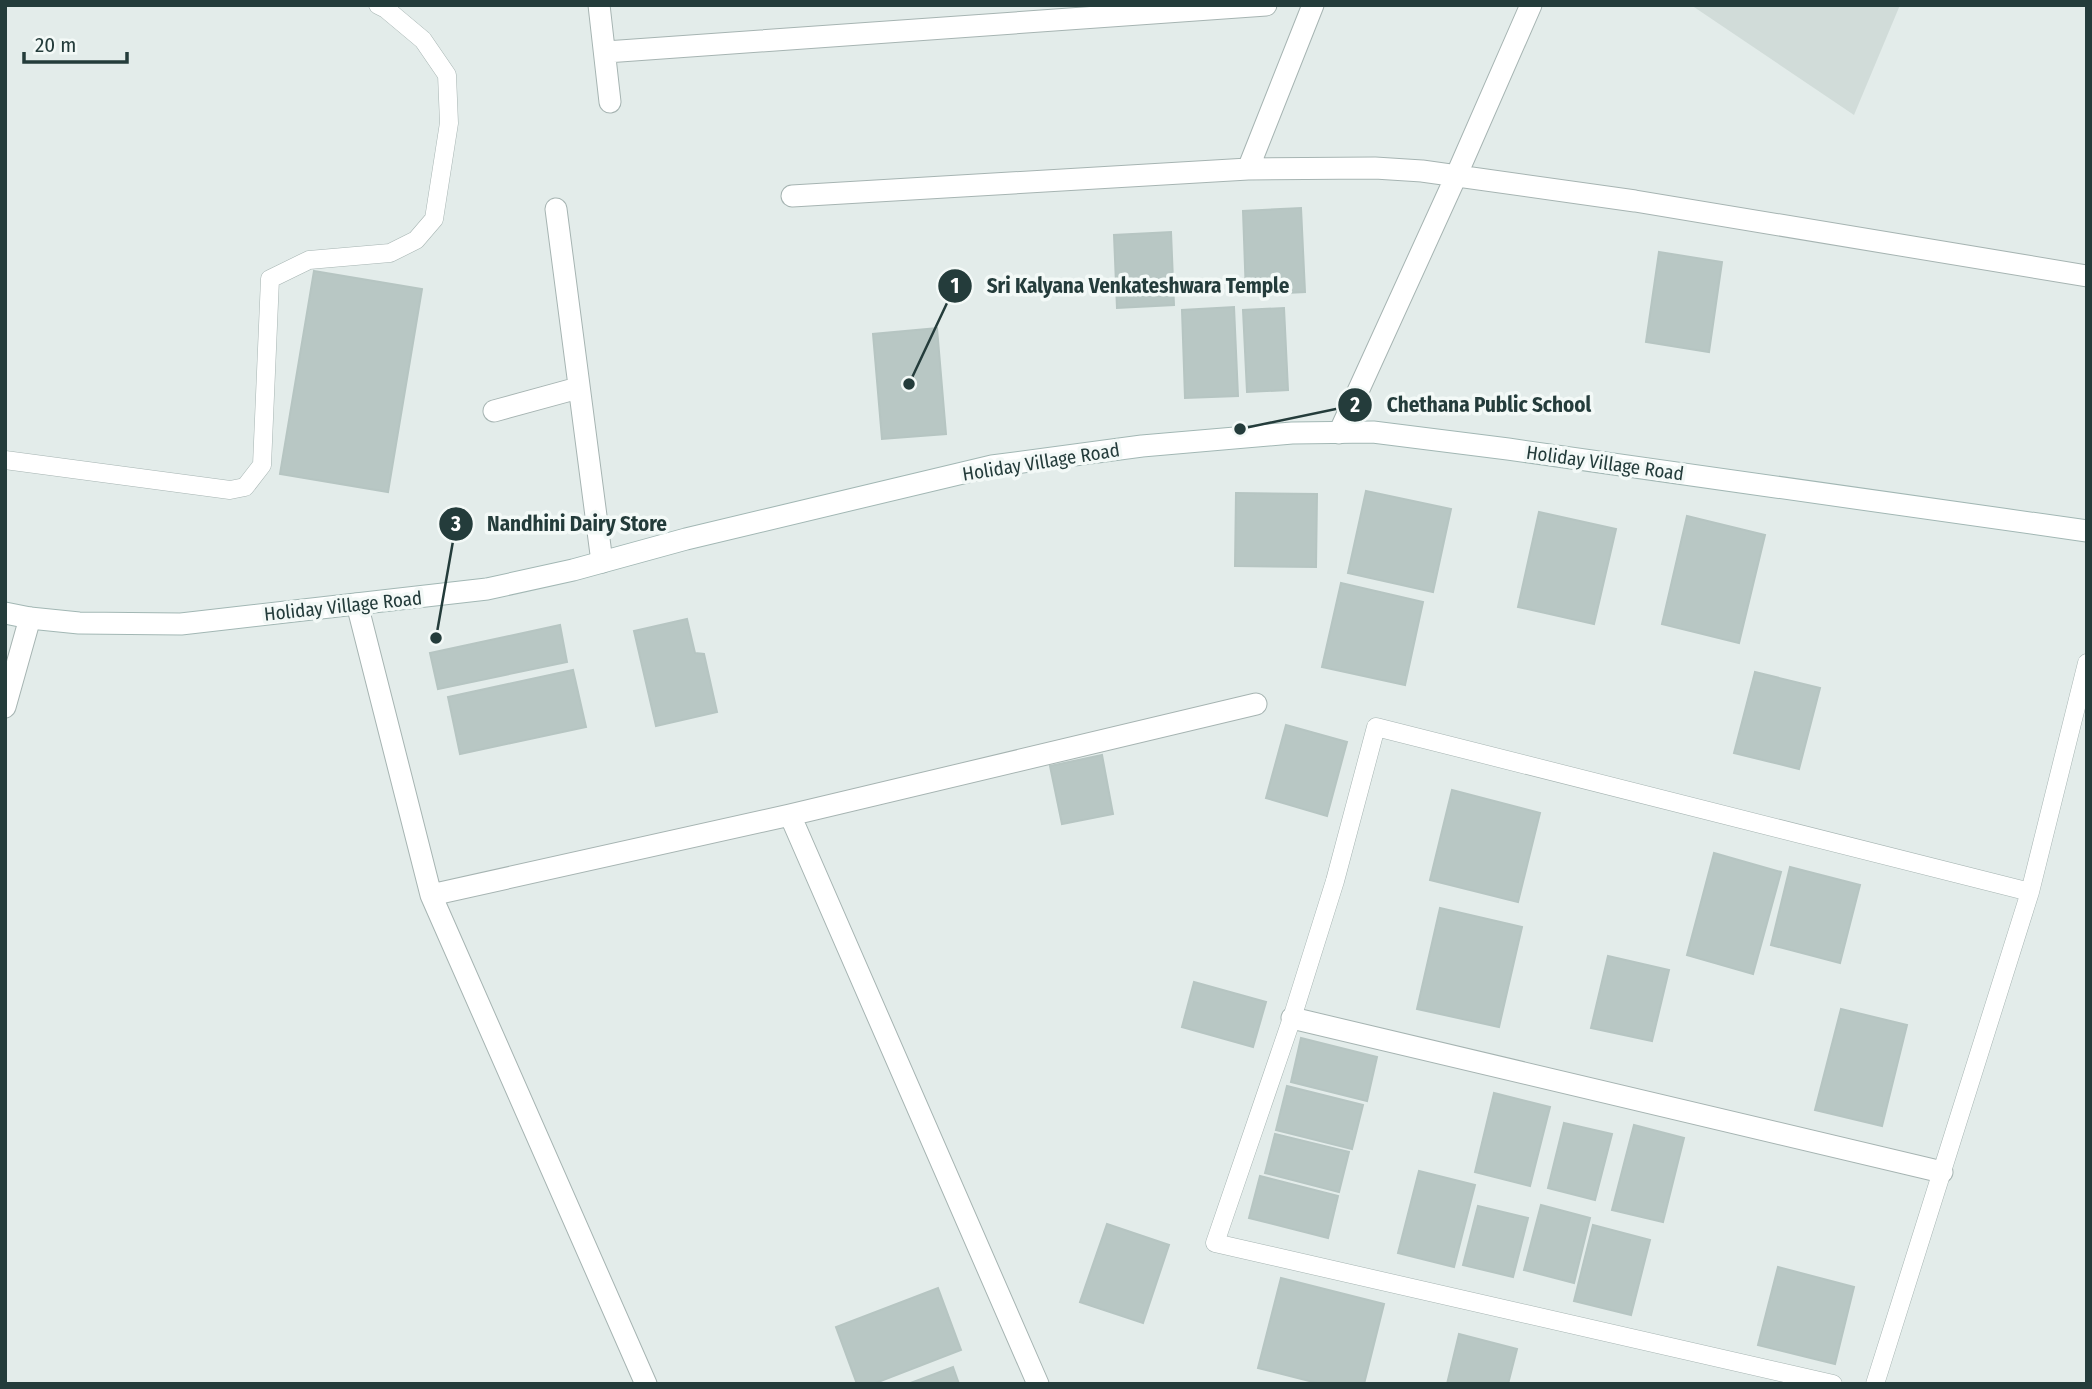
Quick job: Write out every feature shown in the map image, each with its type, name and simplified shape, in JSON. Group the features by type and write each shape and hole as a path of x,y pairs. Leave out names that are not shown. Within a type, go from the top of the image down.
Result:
{"street":[{"path":"599,5 610,102"},
{"path":"606,52 1266,5"},
{"path":"1248,169 1313,5"},
{"path":"1339,433 1531,5"},
{"path":"792,196 1248,169 1375,168 1457,174 2087,276"},
{"path":"556,209 602,562"},
{"path":"494,411 578,388"},
{"name":"Holiday Village Road","path":"5,613 79,623 181,624 487,589 992,466 1142,446 1292,433 1373,432 2087,531"},
{"path":"356,604 431,895 646,1384"},
{"path":"5,707 30,618"},
{"path":"431,895 790,816 1256,704"},
{"path":"790,816 1038,1384"},
{"path":"1292,1018 1942,1172"}],"lane":[{"path":"5,460 230,490 245,486 262,465 270,279 309,260 390,254 416,240 434,219 449,123 447,75 423,40 378,5"},
{"path":"1875,1384 2031,892 2087,663"},
{"path":"1833,1384 1215,1243 1292,1018 1335,881 1376,727 2031,892"}],"shaded area":[{"path":"1691,5 1900,5 1854,115"}],"building":[{"path":"1301,208 1305,292 1246,295 1243,211"},
{"path":"1171,232 1174,305 1117,308 1114,235"},
{"path":"1659,252 1722,262 1709,352 1646,342"},
{"path":"314,271 422,289 388,492 280,474"},
{"path":"1234,307 1238,396 1185,398 1182,310"},
{"path":"1284,308 1288,390 1247,392 1243,310"},
{"path":"937,328 946,434 882,439 873,334"},
{"path":"1366,491 1451,509 1433,592 1348,573"},
{"path":"1236,493 1317,494 1316,567 1235,566"},
{"path":"1539,512 1616,529 1594,624 1518,607"},
{"path":"1687,516 1765,535 1739,643 1662,624"},
{"path":"1341,583 1423,602 1405,685 1322,667"},
{"path":"687,619 695,653 704,654 717,712 656,726 634,631"},
{"path":"560,625 567,662 438,689 430,653"},
{"path":"573,670 586,727 460,754 448,697"},
{"path":"1755,672 1820,688 1799,769 1734,753"},
{"path":"1286,725 1347,742 1327,816 1266,798"},
{"path":"1102,755 1113,814 1062,824 1050,766"},
{"path":"1452,790 1540,813 1518,902 1430,880"},
{"path":"1714,853 1781,872 1753,974 1687,955"},
{"path":"1790,867 1860,885 1840,963 1771,945"},
{"path":"1440,908 1522,927 1499,1027 1417,1009"},
{"path":"1608,956 1669,970 1652,1041 1591,1028"},
{"path":"1194,982 1266,1002 1253,1047 1182,1027"},
{"path":"1841,1009 1907,1025 1882,1126 1815,1110"},
{"path":"1301,1038 1377,1057 1367,1101 1291,1082"},
{"path":"1287,1086 1363,1105 1352,1149 1276,1130"},
{"path":"1494,1093 1550,1107 1530,1186 1475,1172"},
{"path":"1564,1123 1612,1134 1595,1200 1548,1188"},
{"path":"1634,1125 1684,1138 1663,1222 1612,1210"},
{"path":"1275,1134 1349,1152 1339,1192 1265,1173"},
{"path":"1419,1171 1475,1185 1454,1267 1398,1253"},
{"path":"1260,1176 1338,1196 1328,1238 1249,1218"},
{"path":"1541,1205 1590,1218 1574,1283 1524,1270"},
{"path":"1478,1206 1528,1218 1513,1277 1463,1265"},
{"path":"1107,1224 1169,1245 1143,1323 1080,1302"},
{"path":"1593,1225 1650,1240 1631,1315 1574,1301"},
{"path":"1778,1267 1854,1287 1835,1364 1758,1345"},
{"path":"1281,1278 1384,1304 1364,1384 1321,1384 1258,1368"},
{"path":"938,1288 961,1350 873,1384 857,1384 836,1327"},
{"path":"1459,1334 1517,1349 1508,1384 1447,1384"},
{"path":"953,1367 959,1384 908,1384"}],"place":[{"name":"Sri Kalyana Venkateshwara Temple","path":"909,384"},
{"name":"Chethana Public School","path":"1240,429"},
{"name":"Nandhini Dairy Store","path":"436,638"}]}
